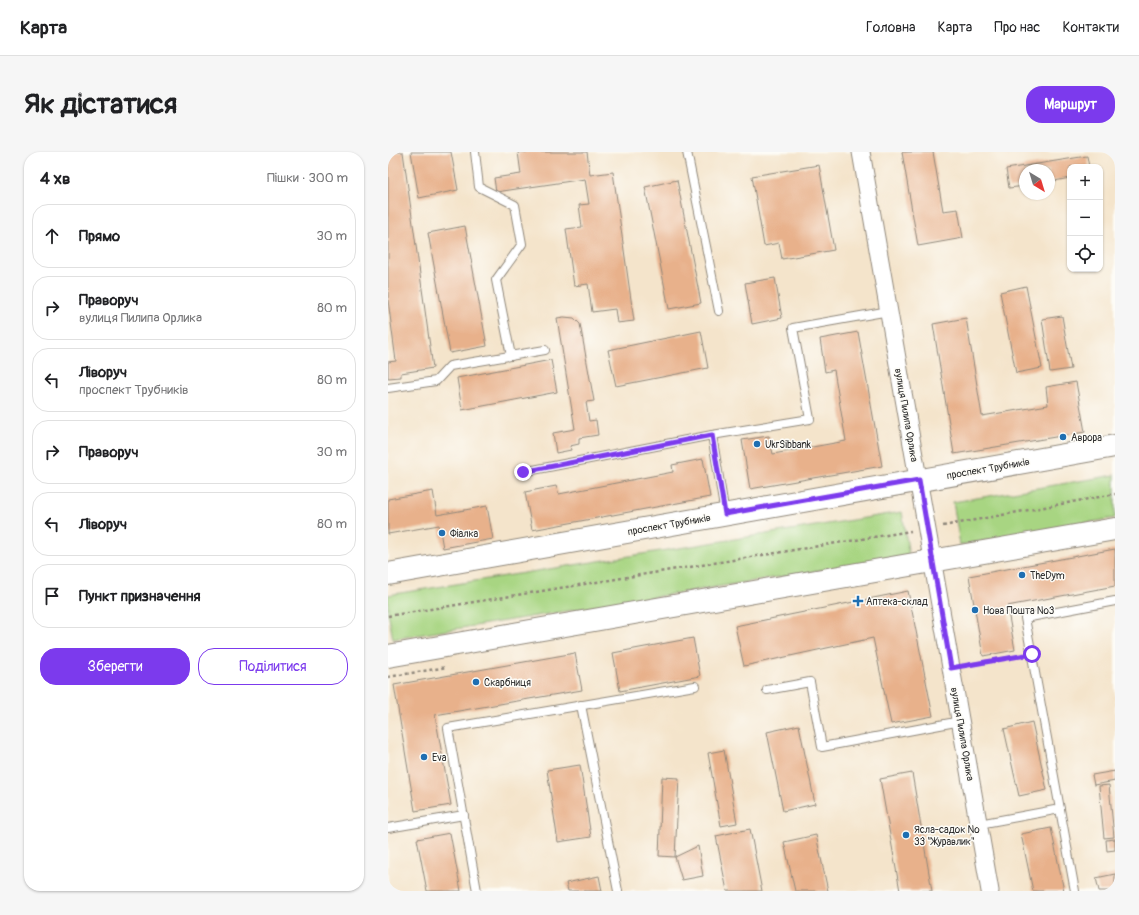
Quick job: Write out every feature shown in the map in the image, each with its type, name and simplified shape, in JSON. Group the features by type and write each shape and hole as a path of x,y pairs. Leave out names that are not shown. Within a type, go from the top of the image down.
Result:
{"main road":[{"name":"проспект Трубників","path":"388,574 1115,446"},
{"path":"388,656 1115,529"}],"street":[{"name":"вулиця Пилипа Орлика","path":"861,152 990,891"}],"lane":[{"path":"475,152 479,187 515,205 522,244 496,280 511,356"},
{"path":"687,152 719,311"},
{"path":"523,472 712,435 810,419 793,328 889,312"},
{"path":"388,388 436,381 450,366 545,350"},
{"path":"712,435 725,514"},
{"path":"1075,891 1025,618 1115,601"},
{"path":"767,690 810,682 822,747 961,721"},
{"path":"477,891 448,728 695,686"},
{"path":"581,705 618,891"},
{"path":"979,824 1060,809"},
{"path":"388,828 464,815"}],"path":[{"path":"388,616 927,529 1115,494"},
{"path":"951,668 1032,654"}],"green space":[{"path":"1115,475 1115,518 960,545 953,502"},
{"path":"902,512 909,556 393,639 388,612 388,595"}],"building":[{"path":"388,152 403,152 433,368 401,373 401,377 388,378 388,362 396,361 388,300"},
{"path":"411,152 451,152 458,190 419,198"},
{"path":"518,152 587,152 590,175 613,172 634,321 617,323 615,309 592,312 588,284 574,286 566,229 582,227 579,205 589,204 585,179 496,192 494,178 521,174"},
{"path":"902,152 933,152 943,211 958,209 963,238 918,246"},
{"path":"1087,156 1088,164 1067,164 1067,179 1055,181 1055,164 1037,164"},
{"path":"819,165 834,250 782,259 779,243 764,246 752,176"},
{"path":"1019,167 1019,187 1009,188 1006,169"},
{"path":"677,180 701,303 669,309 645,187"},
{"path":"465,226 487,346 450,353 428,233"},
{"path":"775,278 782,318 752,324 745,283"},
{"path":"1026,286 1042,368 1016,373 1000,292"},
{"path":"1062,316 1071,369 1050,372 1042,319"},
{"path":"557,318 574,318 580,324 594,401 586,402 589,421 596,420 598,435 579,438 579,444 570,446 571,450 556,453 553,433 575,429"},
{"path":"966,318 982,416 1048,405 1046,387 1076,382 1085,432 954,454 933,324"},
{"path":"701,331 708,368 616,386 608,350"},
{"path":"858,332 882,466 750,489 742,440 769,436 773,454 846,441 834,370 825,372 820,339"},
{"path":"551,360 557,392 462,410 457,378"},
{"path":"703,459 710,497 532,530 525,492 556,486 559,494 673,472 672,465"},
{"path":"433,491 437,515 487,506 493,539 443,548 439,525 388,534 388,499"},
{"path":"1115,549 1115,586 1007,606 1015,650 983,656 969,576"},
{"path":"908,591 933,716 891,724 873,638 744,666 735,626"},
{"path":"693,638 700,676 620,691 613,653"},
{"path":"575,653 582,690 435,715 451,805 415,811 394,685"},
{"path":"1032,722 1047,790 1019,796 1004,729"},
{"path":"799,725 815,804 783,811 767,732"},
{"path":"724,750 737,823 721,826 708,753"},
{"path":"580,765 591,837 558,842 547,770"},
{"path":"1115,771 1115,781 1094,785 1092,775"},
{"name":"Ясла-садок № 33 \"Журавлик\"","path":"912,773 932,891 900,891 880,779"},
{"path":"662,777 679,778 675,857 659,856"},
{"path":"1109,785 1114,837 1104,838 1099,786"},
{"path":"1051,828 1064,891 1033,891 1021,834"},
{"path":"750,829 762,891 727,891 716,836"},
{"path":"450,833 461,891 427,891 417,839"},
{"path":"816,835 828,891 795,891 784,842"},
{"path":"1115,839 1115,850 1107,851 1106,840"},
{"path":"698,846 703,876 682,880 675,857"},
{"path":"1115,874 1115,891 1099,891 1096,878"},
{"path":"599,876 602,891 568,891 566,883"}],"place":[{"name":"Аврора","path":"1063,437"},
{"name":"UkrSibbank","path":"757,444"},
{"name":"Фіалка","path":"442,533"},
{"name":"TheDym","path":"1022,575"},
{"name":"Аптека-склад","path":"858,601"},
{"name":"Нова Пошта №3","path":"975,610"},
{"name":"Скарбниця","path":"476,682"},
{"name":"Eva","path":"424,757"},
{"name":"Ясла-садок № 33 \"Журавлик\"","path":"906,835"}],"route":[{"path":"523,472 712,435 725,514 919,480 951,668 1032,654"}]}
